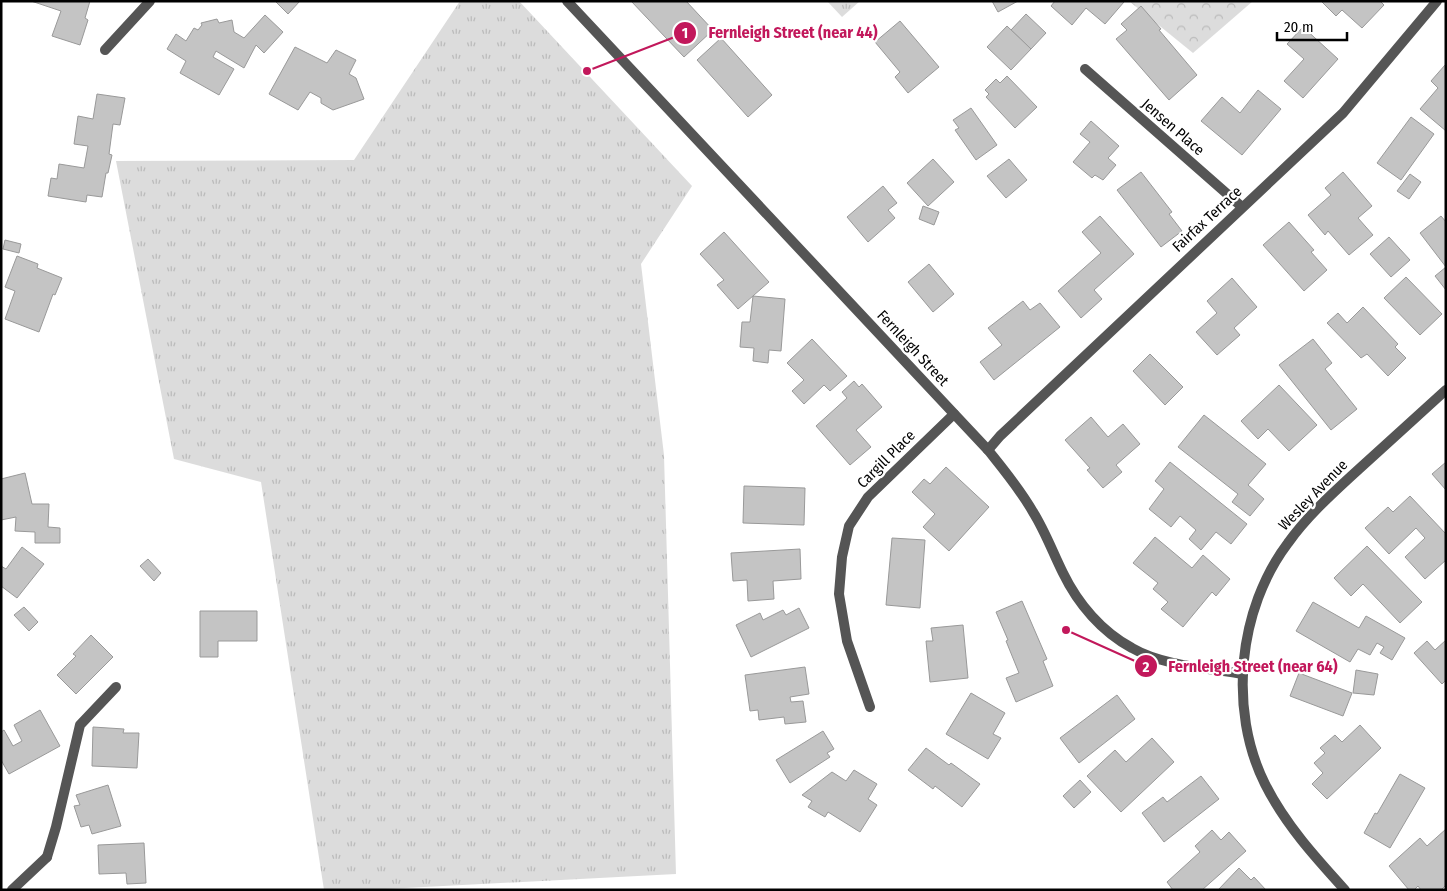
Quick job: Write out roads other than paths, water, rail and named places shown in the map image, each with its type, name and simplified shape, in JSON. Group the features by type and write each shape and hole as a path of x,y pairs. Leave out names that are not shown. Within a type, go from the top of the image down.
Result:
{"street":[{"path":"105,50 150,1"},
{"name":"Fernleigh Street","path":"567,1 988,450 1015,482 1034,512 1064,575 1084,607 1105,630 1132,648 1161,660 1243,674"},
{"name":"Fairfax Terrace","path":"988,450 1000,436 1343,113 1431,11 1437,1"},
{"name":"Jensen Place","path":"1085,69 1242,207"},
{"name":"Wesley Avenue","path":"1345,890 1312,854 1292,828 1265,784 1251,747 1244,707 1243,674 1248,635 1256,602 1268,573 1287,543 1329,497 1446,390"},
{"name":"Cargill Place","path":"870,707 847,642 839,594 842,557 849,526 868,497 954,414"},
{"path":"12,890 47,856 56,827 80,725 116,687"}],"place":[{"name":"Fernleigh Street (near 44)","path":"587,71"},
{"name":"Fernleigh Street (near 64)","path":"1066,630"}]}
